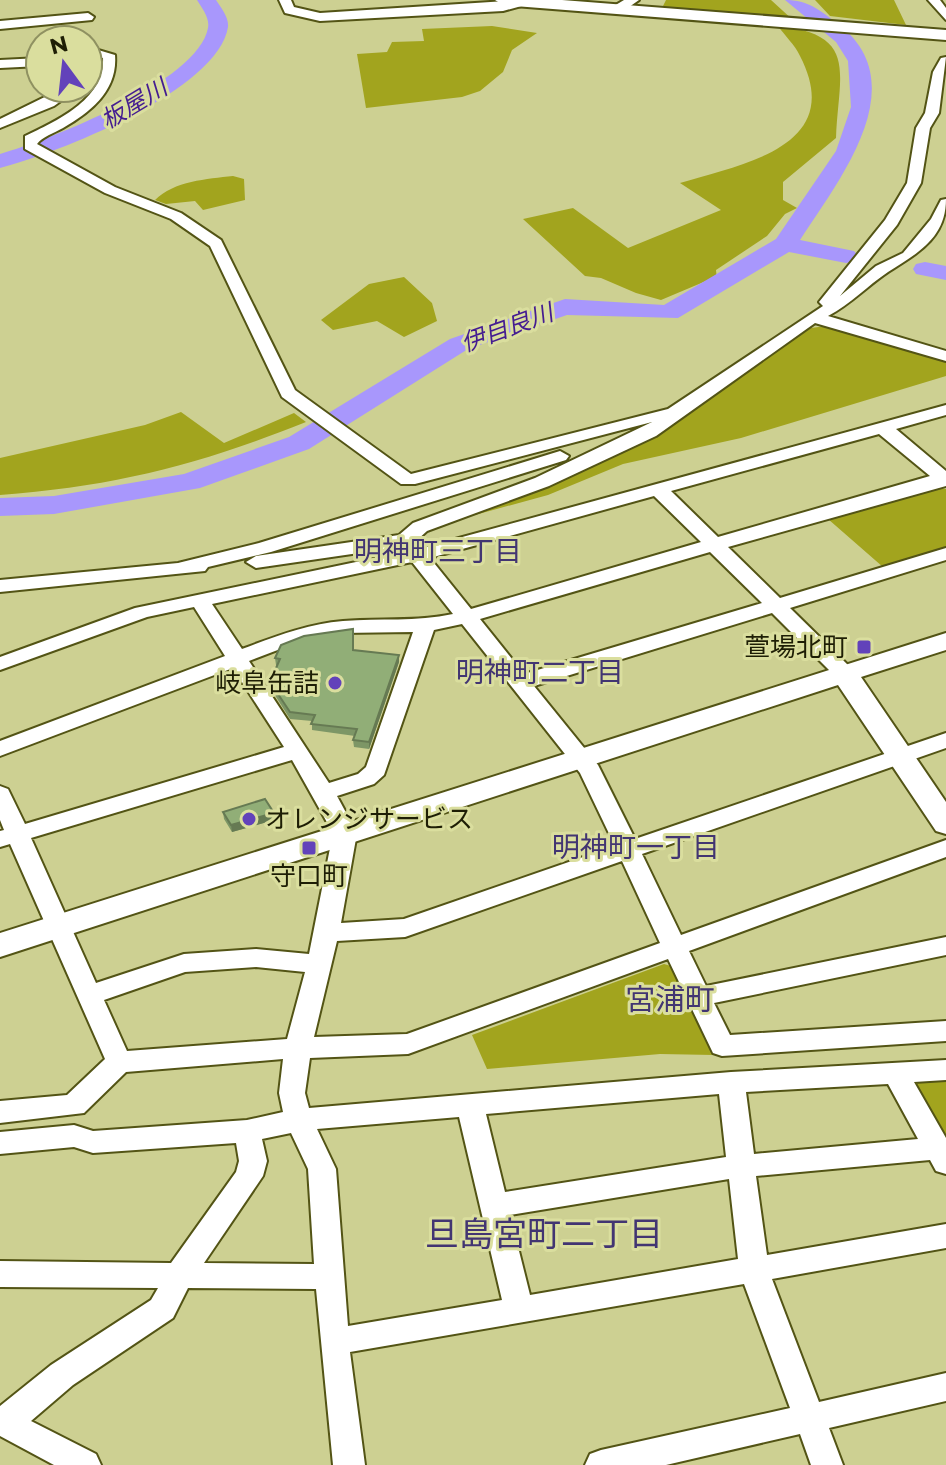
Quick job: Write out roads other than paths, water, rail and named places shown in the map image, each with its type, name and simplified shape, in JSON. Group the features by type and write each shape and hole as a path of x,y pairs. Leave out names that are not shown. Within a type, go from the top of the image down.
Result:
{"street":[{"path":"285,0 289,10 320,17 503,7 530,2"},
{"path":"503,0 648,14 946,35"},
{"path":"618,9 633,0"},
{"path":"934,0 946,16"},
{"path":"87,1 88,24"},
{"path":"0,25 24,26"},
{"path":"104,54 109,55 111,64 104,84"},
{"path":"813,317 853,274 892,222 914,183 923,128 932,113 940,72 946,61"},
{"path":"0,64 24,63"},
{"path":"0,124 47,104"},
{"path":"87,104 82,110 30,139 30,146 110,190 176,216 216,243 280,379 299,403 408,480 670,416"},
{"path":"411,547 420,527 542,482 630,443 813,317 868,285 882,269 908,256 938,220 946,203"},
{"path":"813,317 946,356"},
{"path":"0,664 142,612 659,490 946,410"},
{"path":"0,586 186,566 264,548 383,512 670,416"},
{"path":"883,428 945,479"},
{"path":"0,749 319,630 425,626 466,617 945,479"},
{"path":"659,490 844,673 946,824"},
{"path":"186,566 208,568 411,547"},
{"path":"411,547 581,757 722,1046 946,1031"},
{"path":"519,683 946,554"},
{"path":"199,600 324,792 345,833 327,933 298,1048 292,1093 299,1120 322,1169 334,1342 349,1465"},
{"path":"324,792 366,779 376,770 425,626"},
{"path":"0,945 946,641"},
{"path":"327,933 405,928 946,740"},
{"path":"9,837 296,751"},
{"path":"0,794 9,837 58,926 119,1062"},
{"path":"0,1112 74,1105 119,1062 298,1048 408,1044 946,848"},
{"path":"697,997 946,946"},
{"path":"89,995 184,963 256,958 318,964"},
{"path":"0,1143 74,1136 93,1142 247,1131 299,1120 731,1082 946,1070"},
{"path":"493,1206 741,1166 942,1156 894,1071"},
{"path":"731,1082 754,1271 827,1465"},
{"path":"470,1105 519,1311"},
{"path":"85,1465 4,1420 62,1375 162,1309 180,1274 249,1176 253,1161 247,1131"},
{"path":"334,1342 946,1236"},
{"path":"0,1274 330,1277"},
{"path":"601,1465 808,1415 946,1387"}],"waterway":[{"name":"板屋川","path":"0,161 88,129 159,91 188,70 209,49 218,28 216,16 206,0"},
{"name":"伊自良川","path":"785,244 847,151 861,107 858,61 844,38 794,0"},
{"name":"伊自良川","path":"0,507 54,505 190,482 299,443 459,344 565,307 669,313 785,244"},
{"path":"785,244 846,256"},
{"path":"925,269 946,273"}],"place":[{"name":"萱場北町","path":"864,647"},
{"name":"岐阜缶詰","path":"335,683"},
{"name":"オレンジサービス","path":"249,819"},
{"name":"守口町","path":"309,848"}],"district":[{"name":"明神町三丁目","path":"438,551"},
{"name":"明神町二丁目","path":"540,672"},
{"name":"明神町一丁目","path":"636,847"},
{"name":"宮浦町","path":"670,1000"},
{"name":"旦島宮町二丁目","path":"544,1234"}]}
